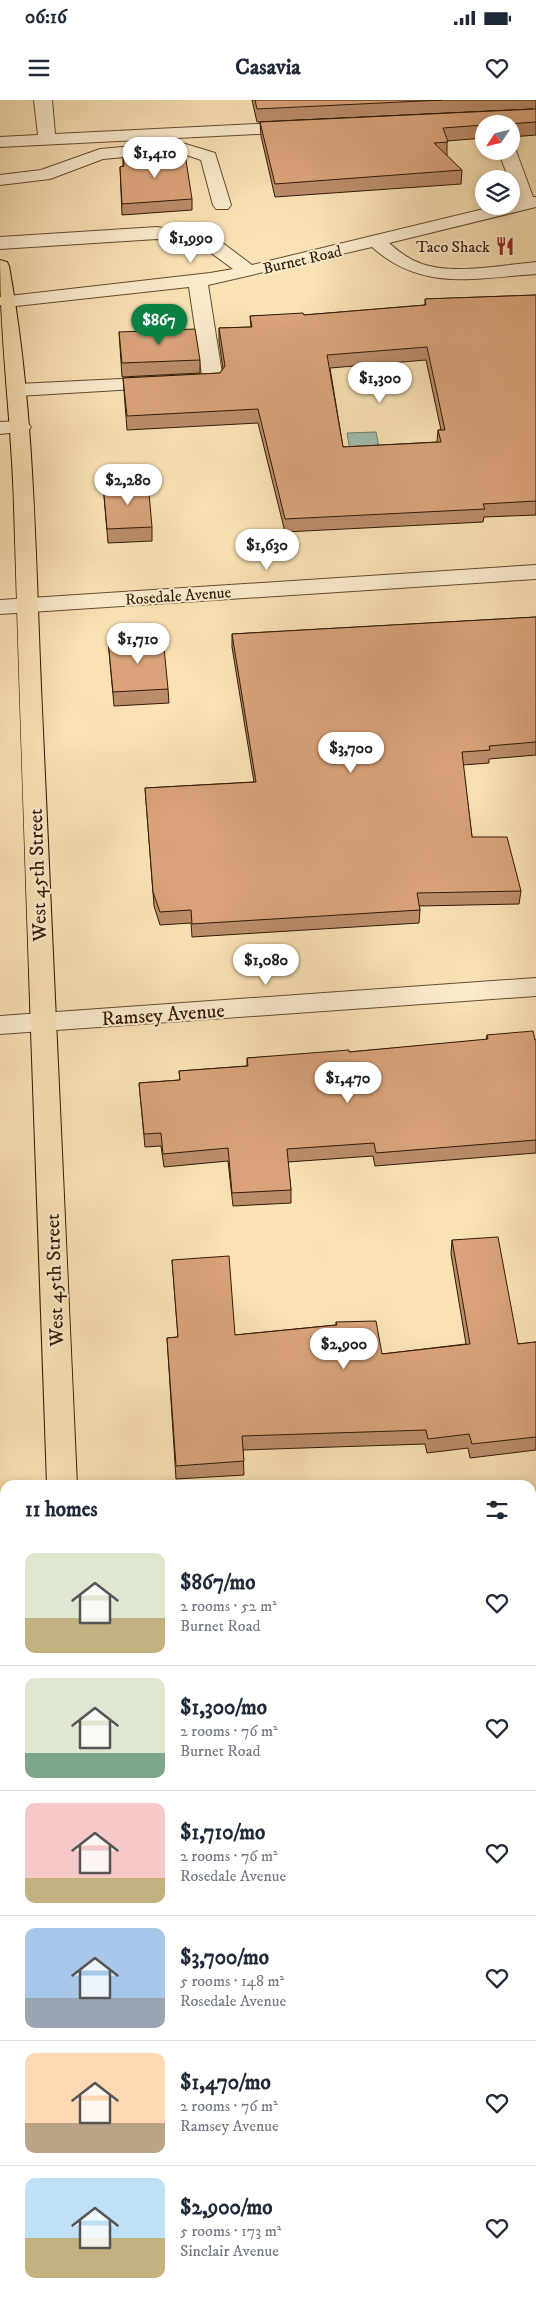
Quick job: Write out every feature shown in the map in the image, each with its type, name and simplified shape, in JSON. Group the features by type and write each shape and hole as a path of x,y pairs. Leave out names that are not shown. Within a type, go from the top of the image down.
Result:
{"main road":[{"name":"West 45th Street","path":"0,266 18,390 11,427 26,605 62,1480"}],"street":[{"path":"43,100 47,140"},
{"path":"0,142 315,126"},
{"path":"0,180 44,174 100,154 179,147 209,157 222,205"},
{"path":"511,160 532,203"},
{"name":"Burnet Road","path":"4,301 198,280 248,271 532,203"},
{"path":"0,243 157,233 208,242 248,271"},
{"path":"376,241 396,259 421,270 456,272 536,268"},
{"path":"18,390 213,380 198,280"},
{"name":"Rosedale Avenue","path":"0,607 536,572"},
{"name":"Ramsey Avenue","path":"0,1025 536,987"}],"shaded area":[{"path":"376,432 383,467 353,468 347,433"}],"building":[{"path":"255,100 442,100 257,109"},
{"path":"536,109 536,122 520,123 520,115 475,115 475,126 443,128 448,142 434,143 462,170 275,184 260,122"},
{"path":"185,154 192,199 122,204 120,167 124,166 123,157"},
{"path":"536,295 536,501 483,504 485,509 285,519 258,409 127,416 123,378 220,373 225,366 219,328 252,327 250,316 303,313 304,315 426,305 425,299","holes":["427,347 445,430 438,430 441,442 343,447 327,355"]},
{"path":"195,329 200,360 122,363 119,332"},
{"path":"148,482 152,527 107,529 103,484"},
{"path":"536,617 536,742 489,746 490,750 462,752 472,837 507,837 521,891 417,893 420,910 192,924 191,910 160,912 153,892 145,788 256,782 232,634"},
{"path":"163,637 168,689 113,692 108,640"},
{"path":"533,1031 536,1040 536,1140 376,1153 374,1143 287,1149 291,1190 232,1193 228,1148 163,1154 161,1133 144,1134 139,1083 180,1080 179,1071 248,1066 247,1058 349,1050 349,1052 488,1039 487,1035"},
{"path":"498,1237 518,1344 536,1342 536,1437 472,1444 469,1434 428,1439 426,1430 242,1436 244,1461 176,1466 167,1338 178,1337 172,1260 229,1256 235,1335 337,1325 336,1322 376,1321 382,1354 470,1344 452,1240"}],"place":[{"name":"Taco Shack","path":"505,246"}]}
